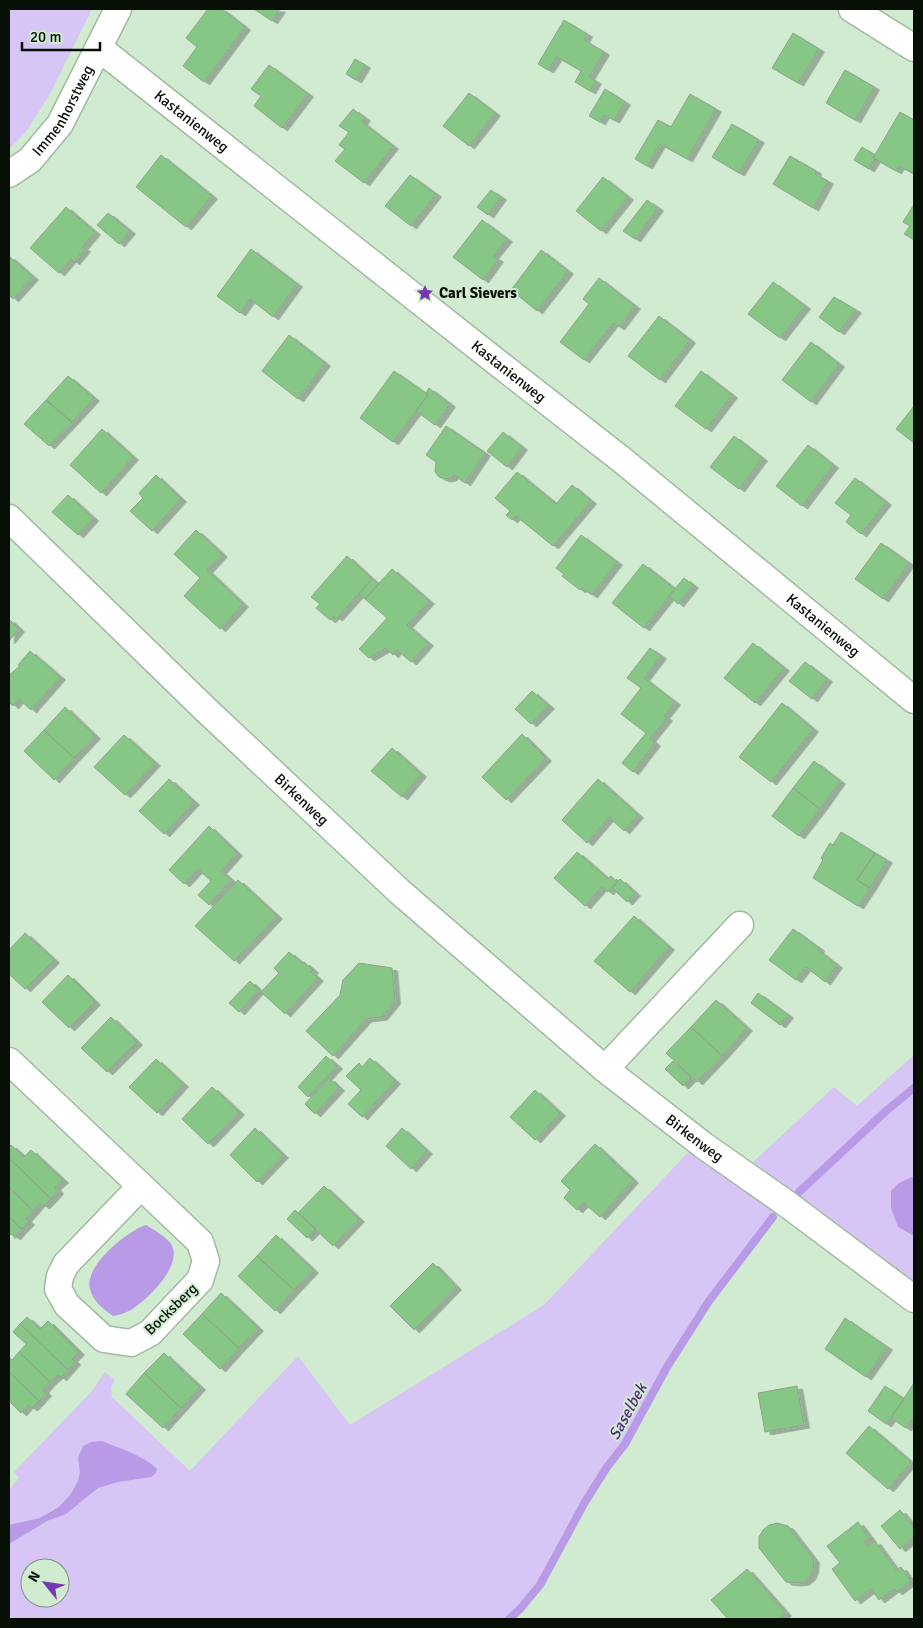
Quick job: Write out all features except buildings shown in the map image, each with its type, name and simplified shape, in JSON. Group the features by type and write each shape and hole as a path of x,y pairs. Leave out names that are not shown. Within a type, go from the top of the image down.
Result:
{"street":[{"name":"Immenhorstweg","path":"9,174 30,160 60,124 118,9"},
{"path":"852,9 914,48"},
{"name":"Kastanienweg","path":"99,48 622,460 914,700"},
{"name":"Birkenweg","path":"9,518 204,708 400,892 605,1069 703,1145 787,1204 914,1299"},
{"path":"605,1069 740,925"},
{"name":"Bocksberg","path":"9,1061 200,1242 206,1260 200,1280 150,1333 131,1343 116,1342 104,1339 67,1305 58,1289 60,1276 66,1264 140,1187"}],"shaded area":[{"path":"9,9 92,9 50,94 26,132 9,149"},
{"path":"914,1055 914,1284 793,1198 773,1217 709,1301 667,1367 625,1444 607,1467 585,1502 540,1585 509,1619 9,1619 9,1490 19,1478 14,1472 92,1391 105,1372 115,1380 111,1387 112,1397 190,1471 298,1356 350,1425 544,1305 695,1145 741,1180 752,1163 834,1087 857,1106"},
{"path":"914,1176 914,1236 898,1227 891,1208 891,1191 899,1183"},
{"path":"146,1225 163,1236 171,1244 174,1252 172,1262 162,1281 146,1298 131,1310 113,1316 102,1308 93,1297 90,1289 90,1280 93,1271 108,1251 118,1242 128,1234"},
{"path":"102,1441 144,1459 157,1469 155,1474 151,1477 118,1482 98,1488 66,1514 47,1521 9,1544 9,1525 40,1518 59,1507 70,1495 78,1481 80,1472 78,1458 83,1446 91,1442"}],"waterway":[{"name":"Saselbek","path":"799,1192 886,1111 914,1088"},
{"name":"Saselbek","path":"509,1619 540,1585 585,1502 607,1467 625,1444 667,1367 709,1301 773,1217"}],"place":[{"name":"Carl Sievers","path":"425,293"}]}
